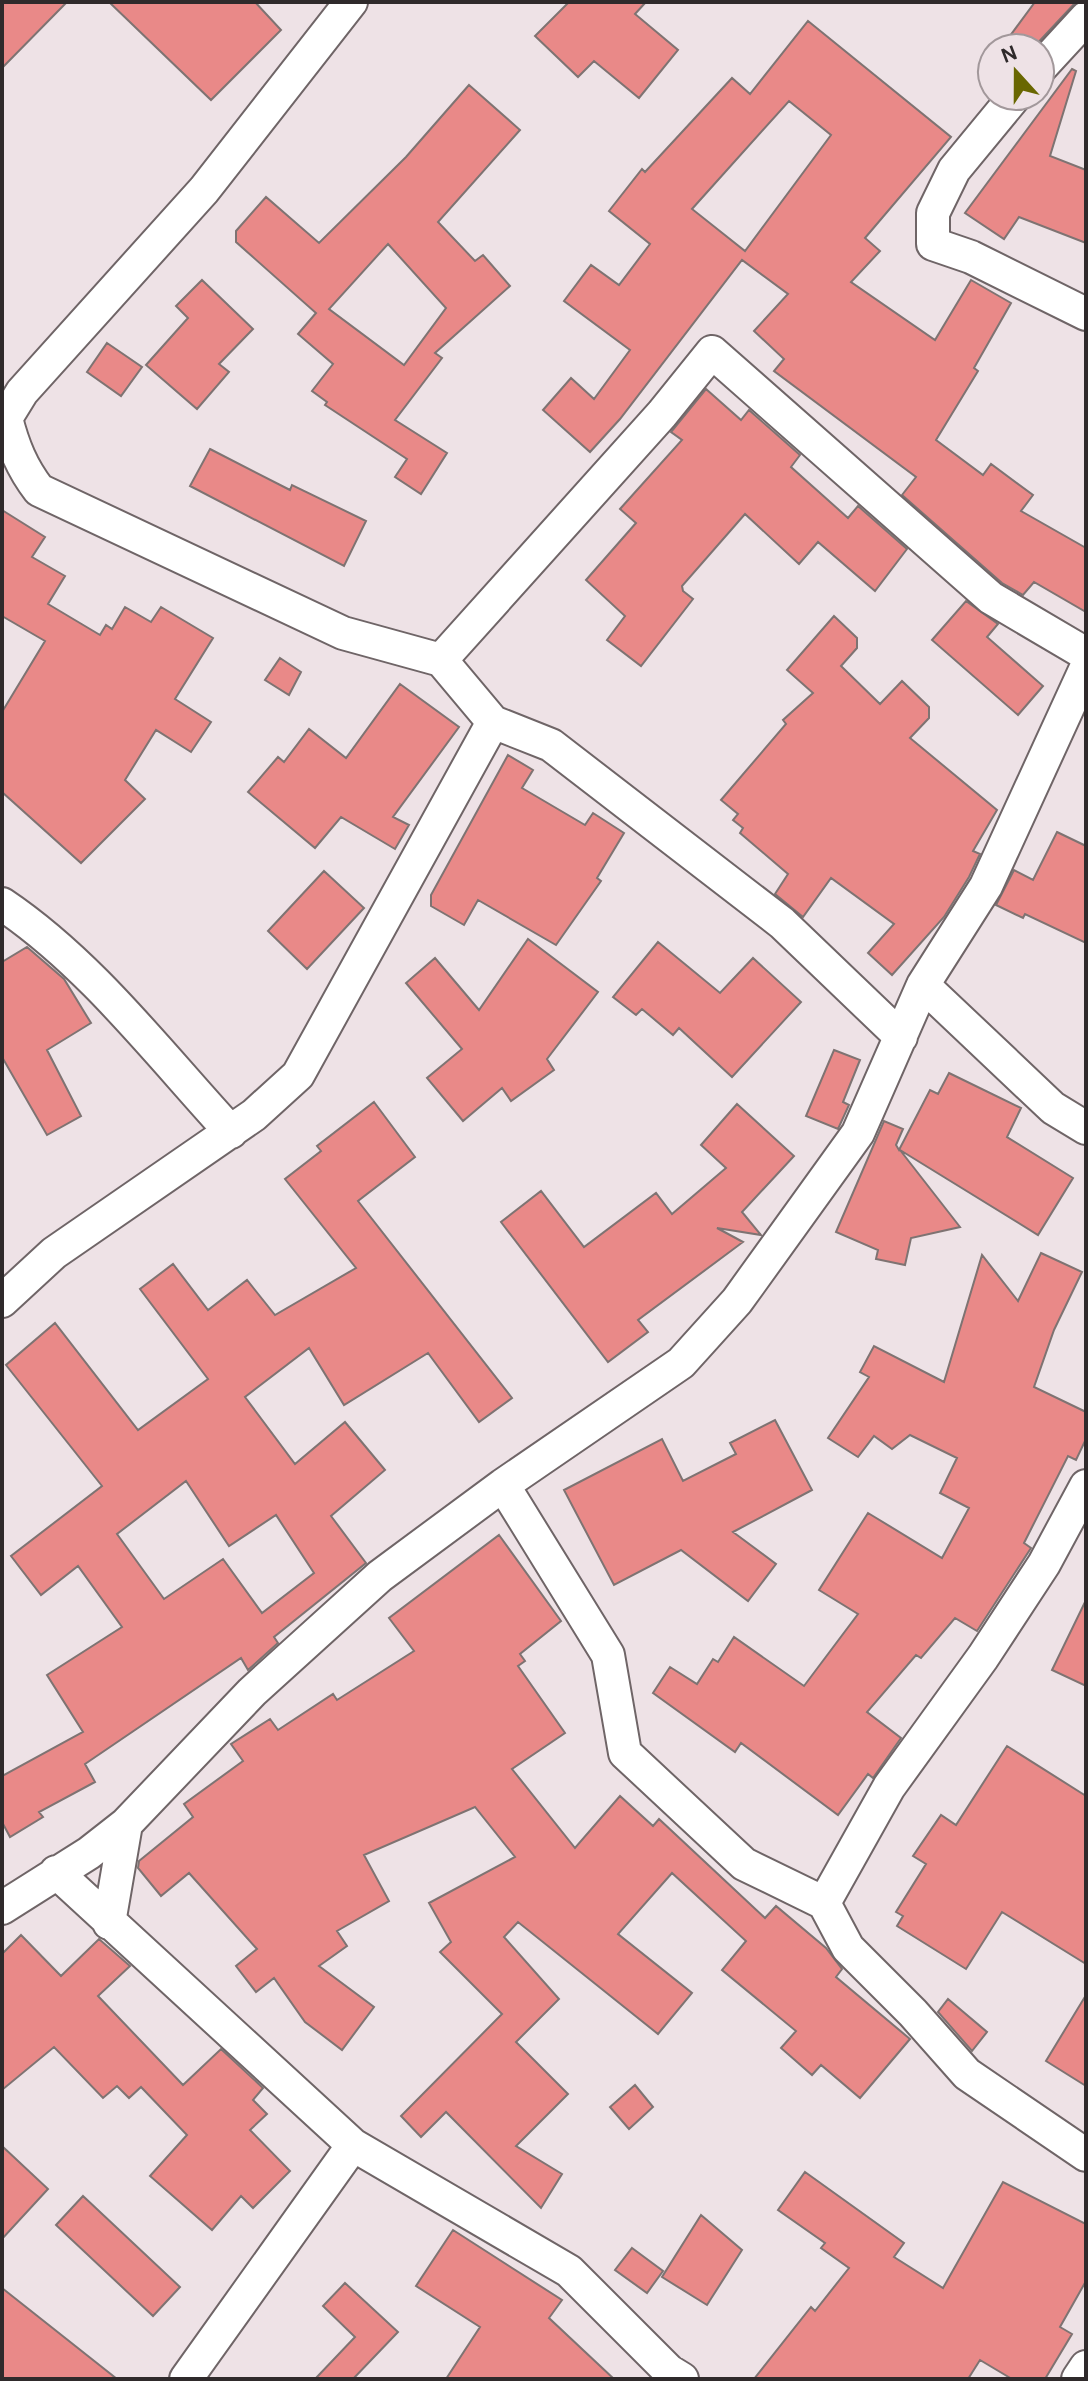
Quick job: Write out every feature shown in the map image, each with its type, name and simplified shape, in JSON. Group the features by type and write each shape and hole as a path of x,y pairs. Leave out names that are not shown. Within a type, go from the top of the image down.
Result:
{"street":[{"path":"349,3 204,190 22,392 4,416 14,449 39,490 343,633 441,660 493,722 551,745 782,923 901,1037"},
{"path":"1056,51 1086,18"},
{"path":"1002,112 954,170 933,213 933,244 971,257 1086,314"},
{"path":"441,660 662,414 712,352 991,598 1086,654"},
{"path":"2,1908 126,1824 252,1692 357,1597 503,1485 681,1363 737,1301 858,1133 923,985 986,886 1086,668"},
{"path":"2,1301 54,1253 231,1132 298,1075 493,722"},
{"path":"2,904 33,924 79,967 231,1132"},
{"path":"923,985 1053,1108 1086,1128"},
{"path":"503,1485 608,1655 625,1753 744,1864 824,1903 848,1948 913,2013 967,2074 1086,2155"},
{"path":"824,1903 889,1787 1018,1604 1086,1486"},
{"path":"109,1923 126,1824"},
{"path":"56,1872 353,2145 569,2271 672,2376"},
{"path":"186,2379 353,2145"},
{"path":"1078,2379 1086,2367"}],"building":[{"path":"2,2 67,2 2,68"},
{"path":"109,2 255,2 281,30 211,100"},
{"path":"569,2 646,2 635,14 678,50 639,98 594,61 578,77 535,36"},
{"path":"1035,2 1076,2 1048,32 1013,32"},
{"path":"808,21 951,137 865,238 880,251 851,282 935,340 971,280 1011,303 974,368 978,371 936,440 983,475 991,464 1033,495 1021,511 1086,548 1086,612 1034,582 1023,595 1002,583 902,495 916,477 774,371 784,359 754,331 788,294 742,260 620,419 590,452 543,410 571,378 594,399 630,350 564,301 591,265 619,285 650,244 609,211 642,169 645,172 732,78 750,94","holes":["789,101 831,135 745,251 692,209"]},
{"path":"1072,69 1076,71 1050,156 1086,170 1086,243 1019,217 1004,239 965,213 1040,112 1056,112 1056,91"},
{"path":"469,85 520,130 438,222 475,261 483,255 510,286 435,353 442,358 395,420 447,453 421,494 395,477 407,459 325,405 327,402 312,391 333,364 298,334 316,313 236,242 236,231 266,197 319,243 406,157","holes":["388,244 446,308 404,365 329,309"]},
{"path":"202,280 253,329 219,364 229,372 197,409 146,365 188,318 176,306"},
{"path":"107,343 142,367 121,396 87,372"},
{"path":"706,389 741,420 749,410 800,455 791,467 848,518 858,506 907,549 875,591 818,542 799,564 745,514 682,586 683,591 693,599 641,666 607,640 625,616 586,580 636,523 620,509 682,440 671,432"},
{"path":"210,449 290,490 292,485 366,521 344,566 190,486"},
{"path":"2,510 45,537 32,557 65,576 48,604 100,635 106,625 112,629 125,607 151,622 161,607 213,638 175,699 211,722 191,752 156,730 125,780 145,799 81,863 2,792 2,712 45,641 2,616"},
{"path":"966,601 998,624 987,637 1043,686 1018,715 932,640"},
{"path":"834,616 857,638 857,648 841,666 880,704 902,681 929,707 929,718 910,738 997,810 973,851 980,854 969,877 944,917 892,975 868,953 894,924 831,878 803,917 775,894 788,874 740,833 743,828 733,820 738,814 721,800 786,724 783,720 813,693 787,670"},
{"path":"280,658 301,672 289,695 265,680"},
{"path":"400,684 459,727 393,817 409,825 395,849 341,817 315,848 248,792 278,757 284,762 309,729 346,758"},
{"path":"508,755 533,770 522,788 585,825 593,813 624,833 597,878 601,881 556,945 478,900 464,925 431,906 431,895"},
{"path":"1057,832 1086,846 1086,943 1025,914 1023,918 996,905 1014,870 1033,880"},
{"path":"324,871 364,908 307,969 268,931"},
{"path":"528,939 598,992 547,1059 554,1070 511,1101 502,1088 463,1121 427,1078 462,1049 406,983 435,958 479,1010"},
{"path":"658,942 720,993 753,958 801,1002 732,1077 679,1028 673,1035 642,1009 636,1015 613,997"},
{"path":"27,947 64,979 91,1023 47,1050 81,1116 47,1135 2,1057 2,962"},
{"path":"834,1050 860,1060 843,1102 849,1105 838,1129 806,1116"},
{"path":"949,1073 1021,1108 1007,1137 1073,1178 1038,1235 900,1150 960,1227 911,1238 905,1265 876,1259 878,1250 836,1232 884,1121 903,1129 896,1145 899,1150 930,1090 938,1094"},
{"path":"374,1102 415,1157 358,1201 512,1398 479,1422 428,1353 344,1405 309,1348 245,1397 295,1464 345,1422 385,1470 331,1516 366,1563 274,1637 278,1643 248,1670 241,1658 85,1764 95,1782 39,1812 43,1817 10,1837 2,1822 2,1776 83,1732 47,1675 122,1627 78,1566 41,1595 11,1556 102,1486 6,1365 55,1323 138,1430 208,1379 140,1289 173,1264 208,1310 247,1280 275,1315 356,1268 285,1179 321,1151 317,1146","holes":["186,1481 229,1546 276,1515 314,1573 262,1613 223,1559 164,1599 117,1534"]},
{"path":"737,1104 794,1156 742,1212 761,1235 717,1228 743,1242 638,1320 648,1332 608,1362 501,1222 541,1191 584,1247 656,1193 672,1214 726,1168 701,1145"},
{"path":"1041,1253 1082,1272 1054,1330 1034,1387 1086,1412 1086,1439 1076,1460 1068,1456 1024,1543 1031,1548 977,1631 955,1618 921,1658 916,1655 867,1712 901,1738 873,1778 868,1774 838,1815 741,1743 735,1752 653,1693 670,1667 697,1684 713,1659 718,1662 734,1637 804,1686 858,1614 819,1590 868,1513 942,1558 969,1508 940,1493 957,1458 910,1435 892,1449 874,1436 858,1457 828,1438 869,1377 860,1372 874,1346 944,1382 982,1255 1018,1301"},
{"path":"775,1420 812,1490 733,1532 776,1564 748,1601 681,1550 614,1585 564,1490 662,1439 683,1481 736,1454 730,1443"},
{"path":"499,1535 561,1621 520,1654 525,1661 518,1666 565,1733 512,1769 575,1848 620,1796 653,1826 659,1819 765,1918 776,1906 826,1948 842,1969 836,1977 910,2039 860,2098 821,2065 812,2075 781,2048 796,2031 722,1970 746,1941 672,1873 618,1934 692,1993 658,2034 518,1922 504,1937 559,1999 516,2042 568,2094 516,2146 562,2174 541,2208 446,2112 421,2137 401,2116 502,2014 440,1952 451,1942 429,1903 515,1857 475,1807 364,1855 389,1901 337,1931 347,1946 319,1966 374,2007 342,2050 305,2022 274,1978 256,1992 236,1966 257,1949 189,1873 161,1896 138,1868 139,1861 193,1817 184,1804 243,1761 231,1744 270,1719 278,1730 333,1694 337,1700 414,1651 389,1618"},
{"path":"1086,1600 1086,1686 1052,1670"},
{"path":"1007,1746 1086,1796 1086,1964 1002,1912 966,1969 897,1926 903,1916 896,1912 926,1864 913,1856 941,1815 956,1825"},
{"path":"21,1935 61,1976 99,1939 130,1966 98,1996 183,2085 221,2049 263,2088 253,2100 267,2114 250,2130 290,2171 253,2208 241,2196 212,2230 150,2176 187,2135 141,2087 129,2098 117,2086 103,2098 54,2047 2,2090 2,1954"},
{"path":"1086,1995 1086,2086 1046,2061"},
{"path":"948,1999 987,2032 972,2051 938,2012"},
{"path":"635,2085 653,2107 629,2129 610,2107"},
{"path":"2,2146 48,2189 2,2239"},
{"path":"805,2172 904,2243 894,2257 943,2288 1003,2182 1086,2224 1086,2281 1060,2327 1072,2334 1045,2379 1012,2379 980,2360 968,2379 754,2379 811,2307 815,2311 849,2268 821,2248 825,2243 778,2210"},
{"path":"83,2196 180,2287 153,2316 56,2225"},
{"path":"701,2215 742,2250 707,2305 662,2277"},
{"path":"453,2230 562,2300 549,2318 614,2379 446,2379 480,2327 416,2286"},
{"path":"632,2248 663,2271 647,2293 615,2270"},
{"path":"345,2283 398,2332 353,2379 315,2379 355,2337 323,2306"},
{"path":"2,2288 117,2379 2,2379"}]}
